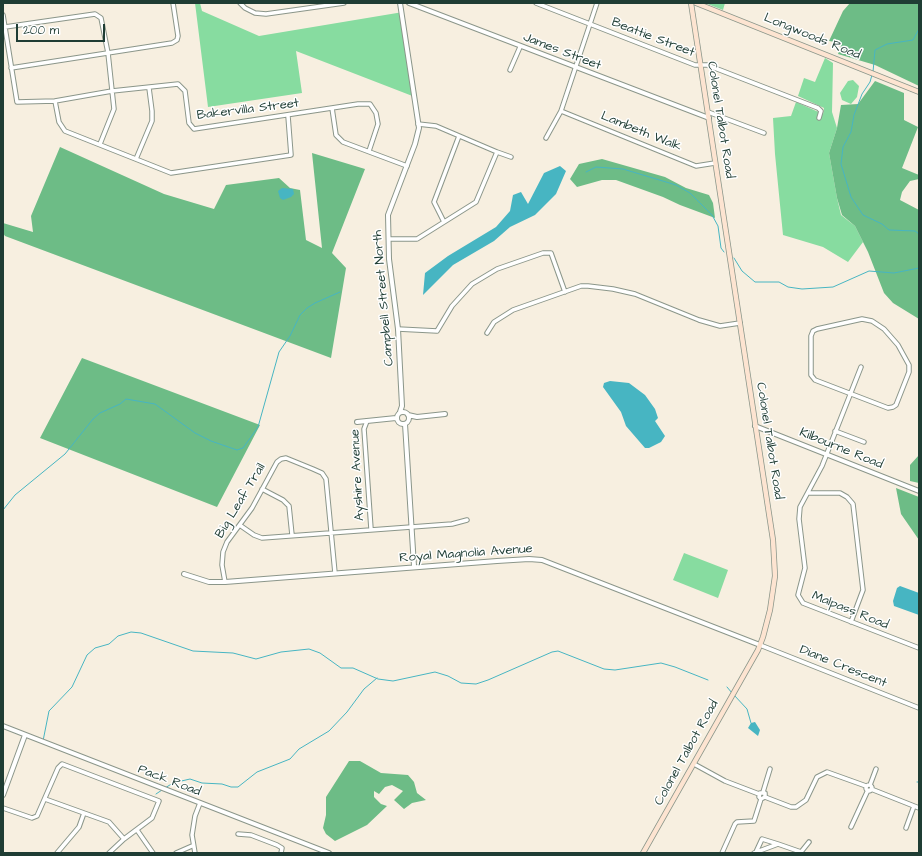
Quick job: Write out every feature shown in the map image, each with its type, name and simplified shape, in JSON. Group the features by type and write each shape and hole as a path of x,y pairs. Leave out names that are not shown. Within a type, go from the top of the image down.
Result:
{"main road":[{"name":"Colonel Talbot Road","path":"643,853 760,645 770,610 775,576 773,540 691,3"},
{"name":"Longwoods Road","path":"696,3 919,92"}],"street":[{"path":"3,15 11,68 172,43 177,40 178,36 173,3"},
{"path":"240,3 245,8 255,13 266,14 344,3"},
{"name":"Campbell Street North","path":"400,3 418,124 415,144 388,215 389,259 398,329 402,406 400,421"},
{"name":"James Street","path":"410,3 709,118"},
{"name":"Beattie Street","path":"536,3 695,65 707,65 818,108 822,111 819,118"},
{"path":"546,138 560,111 597,3"},
{"path":"5,27 95,14 101,18 108,53 114,109 100,144"},
{"path":"510,70 520,46"},
{"name":"Bakervilla Street","path":"11,68 17,102 56,101 112,91 178,84 185,91 189,123 194,129 288,116 358,104 370,104 376,113 378,124 369,151"},
{"path":"136,159 152,121 149,88"},
{"path":"56,101 59,122 65,131 171,173 291,155 288,116"},
{"path":"332,108 336,135 343,142 407,166"},
{"name":"Lambeth Walk","path":"560,111 696,166 715,163"},
{"path":"708,112 764,133"},
{"path":"418,124 436,126 511,157"},
{"path":"444,222 434,202 459,136"},
{"path":"389,239 417,239 476,202 498,152"},
{"path":"398,329 437,331 452,306 472,284 497,269 542,253 551,254 565,292"},
{"path":"487,333 494,322 513,310 581,286 613,289 635,294 699,320 720,326 740,323"},
{"path":"862,320 872,321 884,329 898,345 909,365 909,372 896,405 893,407 888,408 850,394 815,380 811,375 811,336 813,331 817,329 862,320"},
{"name":"Malpass Road","path":"861,367 826,453 800,508 799,519 805,568 798,595 803,603 919,648"},
{"name":"Campbell Street North","path":"400,421 407,414 402,406"},
{"path":"400,412 417,417 446,414"},
{"name":"Ayshire Avenue","path":"359,421 400,421 417,417"},
{"path":"359,421 364,427"},
{"name":"Ayshire Avenue","path":"367,421 364,427 371,529"},
{"path":"400,421 404,431 414,566"},
{"name":"Kilbourne Road","path":"755,426 919,491"},
{"path":"835,431 864,442"},
{"name":"Big Leaf Trail","path":"225,582 222,565 223,552 227,542 241,526 277,462 286,458 322,473 326,479 335,573"},
{"path":"262,489 283,500 289,506 292,535"},
{"path":"808,493 840,494 847,497 853,504 863,590 851,622"},
{"path":"241,526 254,535 262,538 452,524 467,520"},
{"name":"Royal Magnolia Avenue","path":"184,574 209,582 225,582 414,566 529,559 542,560 760,645"},
{"name":"Diane Crescent","path":"760,645 919,708"},
{"name":"Pack Road","path":"3,726 329,853"},
{"path":"3,795 25,735"},
{"path":"3,808 32,818 37,816 58,768 62,764 159,801 152,818 124,839 110,853"},
{"path":"694,764 725,781 759,794 763,798 791,807 796,807 806,800 816,777 827,772 919,808"},
{"path":"722,853 737,822 754,821 763,798 770,769"},
{"path":"851,827 876,769"},
{"path":"759,794 764,792"},
{"path":"45,799 109,822 124,839"},
{"path":"195,853 192,846 193,824 200,803"},
{"path":"906,828 914,806"},
{"path":"57,853 79,827 84,813"},
{"path":"137,830 153,853"},
{"path":"238,834 251,835 277,845 282,848 281,853"},
{"path":"755,853 762,839 801,852 809,842"},
{"path":"755,853 778,844"},
{"path":"176,853 192,846"}],"green space":[{"path":"195,3 200,3 202,11 259,36 403,12 415,97 296,51 302,93 208,107"},
{"path":"705,3 725,3 723,10"},
{"path":"850,3 919,3 919,86 875,65 838,54 842,43 829,41 843,11"},
{"path":"825,58 833,63 832,112 837,128 829,153 837,198 841,215 855,226 863,242 848,262 823,247 783,235 773,118 791,116 796,102 823,114 824,108 798,96 804,78 815,82"},
{"path":"853,80 859,86 857,97 851,104 842,100 840,93 848,81"},
{"path":"875,81 904,93 904,120 918,127 902,168 919,175 919,179 910,181 902,192 900,200 919,210 919,319 893,303 884,293 868,252 855,226 842,215 837,198 829,153 837,128 841,105 858,104"},
{"path":"60,147 164,194 214,209 226,185 279,178 290,188 300,190 306,240 322,248 312,153 365,169 332,253 346,268 331,358 5,236 3,233 3,223 33,232 31,216"},
{"path":"602,159 665,177 686,188 709,195 713,203 715,218 616,180 602,180 577,187 570,179 579,164"},
{"path":"82,358 260,425 217,507 40,438"},
{"path":"919,455 919,483 910,481 910,465"},
{"path":"896,488 919,497 919,540 901,514"},
{"path":"684,553 728,570 718,598 673,580"},
{"path":"349,761 360,761 381,773 408,775 414,782 417,793 426,800 412,803 404,809 394,800 403,791 392,785 385,787 379,794 374,791 374,797 381,804 387,806 367,825 335,841 326,834 323,828 326,815 326,797"}],"water":[{"path":"560,166 566,171 556,194 535,215 510,227 494,241 453,265 423,295 425,273 448,256 496,227 510,211 513,195 521,192 528,204 544,173"},
{"path":"282,188 293,189 294,194 283,200 280,198 278,191"},
{"path":"610,381 629,383 645,395 655,409 658,418 655,421 665,436 661,442 649,448 645,448 626,426 621,412 603,387 604,383"},
{"path":"900,586 919,593 919,615 894,606 893,601 897,588"},
{"path":"755,722 760,730 758,736 748,728 751,723"}],"waterway":[{"path":"873,72 875,50 887,44 913,40 919,29"},
{"path":"872,75 870,82 862,94 854,115 851,132 843,147 841,164 851,197 863,215 882,224 889,230 915,231 919,234"},
{"path":"586,172 596,167 623,169 676,185 690,193 712,215 718,226 721,248 724,252"},
{"path":"734,258 742,271 755,282 779,282 788,287 802,289 833,287 869,271 894,273 919,268"},
{"path":"3,510 15,495 65,454 93,419 100,413 120,404 126,399 155,404 195,433 211,441 237,450 243,448 258,427 279,352 290,336 300,315 315,303 340,292"},
{"path":"43,741 49,711 72,687 87,655 95,648 109,644 118,636 131,632 141,633 193,651 233,653 256,659 281,652 309,649 320,653 341,668 353,668 378,679 393,681 435,672 448,676 461,683 476,684 552,652 558,651 604,669 615,670 661,663 708,680"},
{"path":"165,788 173,783 190,779 202,783 222,784 231,787 238,787 257,772 290,759 299,749 329,731 347,712 364,689 377,678"},
{"path":"727,687 732,693"},
{"path":"734,695 747,709 751,723"},
{"path":"156,794 162,790"}]}
